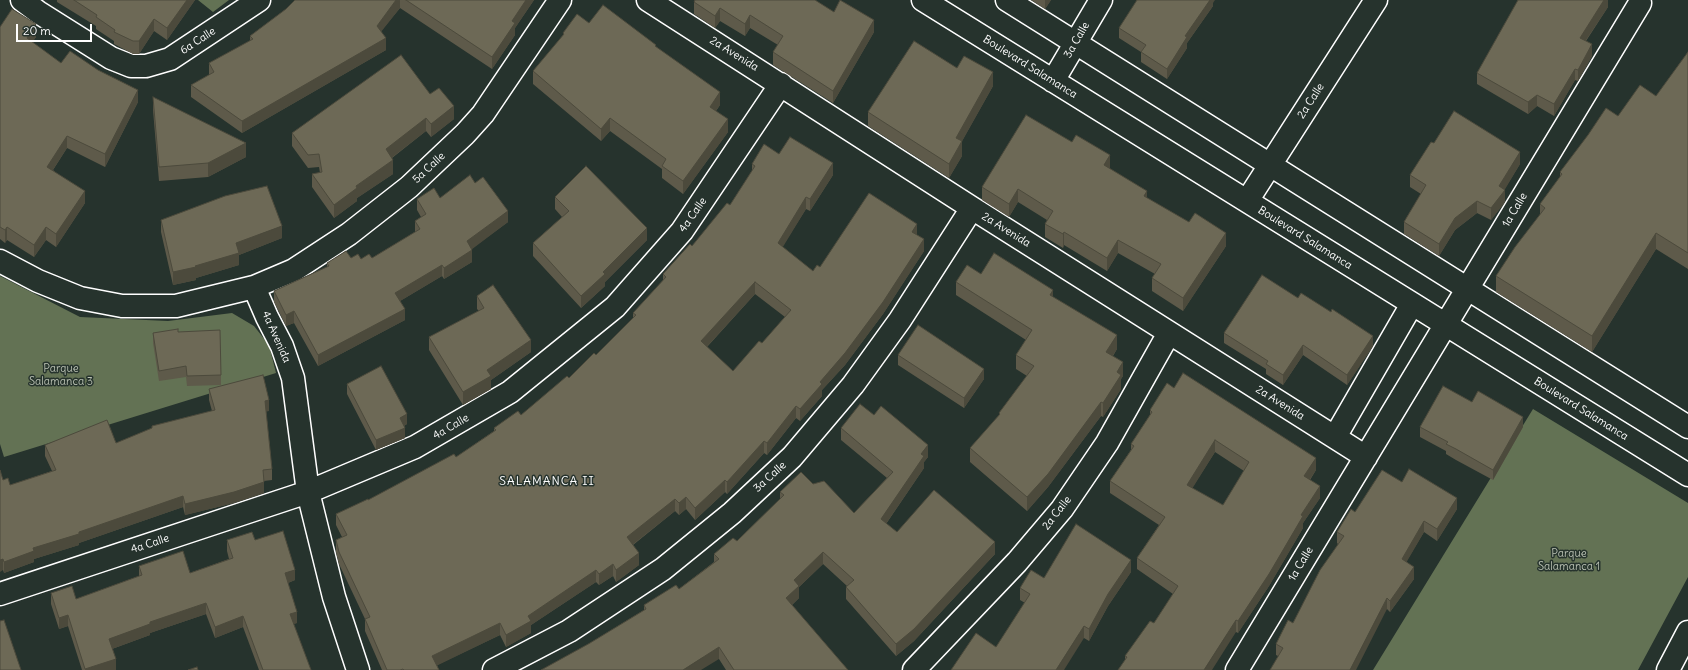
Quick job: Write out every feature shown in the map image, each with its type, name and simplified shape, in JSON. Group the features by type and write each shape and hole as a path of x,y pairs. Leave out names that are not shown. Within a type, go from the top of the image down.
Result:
{"street":[{"name":"6a Calle","path":"22,0 38,12 111,58 131,66 146,66 170,59 260,0"},
{"name":"5a Calle","path":"254,287 294,270 349,234 409,187 465,134 483,114 560,0"},
{"name":"2a Avenida","path":"648,0 972,208 1366,457"},
{"name":"Boulevard Salamanca","path":"922,0 1688,475"},
{"path":"1007,0 1688,427"},
{"name":"3a Calle","path":"1053,81 1101,0"},
{"name":"2a Calle","path":"1247,201 1376,0"},
{"name":"1a Calle","path":"1237,670 1640,3"},
{"name":"4a Calle","path":"0,594 308,492 415,447 510,392 614,307 682,231 781,84"},
{"name":"3a Calle","path":"494,670 569,631 663,569 732,513 792,457 853,385 900,320 972,208"},
{"path":"0,261 38,280 80,298 122,306 176,306 254,287"},
{"name":"4a Avenida","path":"254,287 282,346 293,378 308,492 334,597 358,670"},
{"path":"1336,437 1412,304"},
{"name":"2a Calle","path":"914,670 1017,562 1062,509 1107,443 1169,333"},
{"path":"1668,670 1688,632"}],"green space":[{"path":"198,0 229,0 213,12"},
{"name":"Parque Salamanca 3","path":"0,276 80,317 168,321 232,313 254,326 269,345 276,373 4,457 0,444"},
{"name":"Parque Salamanca 1","path":"1533,409 1688,503 1688,577 1638,670 1373,670"}],"building":[{"path":"74,0 187,0 167,28 154,19 139,41 133,41 114,32 115,30 96,17 97,15"},
{"path":"295,0 396,0 377,26 386,38 242,121 191,85 214,72 209,63 253,39 250,36 286,9"},
{"path":"406,0 526,0 512,21 515,23 492,57"},
{"path":"695,0 815,0 834,12 840,0 874,20 833,91 773,52 783,36 750,15 745,24 720,8 715,16 694,2"},
{"path":"1137,0 1210,0 1185,36 1187,37 1167,69 1141,52 1146,45 1119,28"},
{"path":"1518,0 1604,0 1580,38 1592,44 1578,70 1575,69 1554,104 1537,95 1528,102 1477,73"},
{"path":"603,5 656,45 655,46 720,92 710,107 728,119 683,181 662,166 666,159 610,118 601,129 533,71 564,34 563,33 577,14 589,23"},
{"path":"12,9 36,24 27,38 61,63 70,51 98,70 138,90 105,154 67,136 47,167 85,191 56,234 46,227 34,245 7,227 5,230 0,227 0,27"},
{"path":"914,41 957,68 964,56 993,72 956,138 962,141 949,164 868,112"},
{"path":"1688,52 1688,253 1656,233 1592,336 1496,276 1515,247 1545,208 1540,204 1562,174 1560,172 1606,108 1618,116 1640,85 1656,96"},
{"path":"401,55 430,94 439,88 454,106 431,124 426,118 386,149 393,160 356,186 357,188 334,205 312,174 322,172 319,154 308,155 292,133"},
{"path":"153,97 246,143 208,163 159,167"},
{"path":"1454,111 1520,152 1499,186 1505,190 1491,208 1477,201 1455,218 1439,244 1404,222 1426,185 1410,175 1431,142 1434,143"},
{"path":"1026,115 1072,142 1076,135 1110,155 1104,165 1147,191 1144,196 1189,222 1195,213 1226,233 1183,298 1152,278 1161,264 1118,240 1107,258 1064,232 1063,234 1045,224 1053,211 1018,189 1009,204 982,187"},
{"path":"790,137 833,163 810,199 806,197 778,243 813,271 817,265 820,267 869,193 917,224 912,232 924,239 883,302 845,353 820,382 822,384 800,409 796,406 767,443 764,441 727,482 725,480 695,508 686,497 679,503 675,499 627,537 639,553 616,570 613,564 599,574 596,570 528,616 531,621 506,635 500,623 432,656 439,670 387,670 365,619 370,617 339,552 336,540 347,535 336,514 368,500 454,454 456,457 496,430 494,428 518,411 521,415 567,376 569,378 594,353 596,355 636,315 633,313 666,277 663,274 690,244 692,246 727,203 730,205 755,166 752,164 764,144 779,154","holes":["755,282 791,310 762,343 759,341 733,371 701,341"]},
{"path":"586,166 647,228 603,272 605,274 581,296 533,243 569,211 555,197"},
{"path":"470,175 475,183 483,177 508,211 467,241 472,250 444,268 442,265 395,293 405,309 318,355 294,311 286,315 274,291 329,266 327,263 346,251 351,258 358,254 361,259 369,254 372,258 420,229 415,221 426,214 417,199 434,188 440,198"},
{"path":"267,186 282,226 236,243 239,253 195,266 196,267 173,272 161,220 225,196"},
{"path":"994,253 1053,290 1050,295 1117,335 1106,352 1123,362 1117,372 1121,375 1103,403 1101,402 1048,474 1027,497 970,448 1000,414 999,413 1034,366 1016,355 1032,330 956,282 967,265 981,274"},
{"path":"1262,275 1298,298 1301,293 1331,312 1332,309 1373,336 1347,375 1303,345 1283,375 1266,364 1268,361 1224,333"},
{"path":"493,285 531,340 487,370 491,376 463,392 429,337 484,308 477,296"},
{"path":"918,325 984,369 964,398 898,355"},
{"path":"178,329 178,332 220,330 221,375 187,376 186,366 159,371 153,333"},
{"path":"381,366 407,414 400,418 405,428 376,440 347,384"},
{"path":"1183,373 1316,458 1304,476 1320,486 1301,515 1303,516 1269,574 1238,621 1236,620 1204,670 1118,670 1127,657 1125,656 1150,621 1154,623 1178,586 1137,558 1165,517 1110,481 1134,446 1131,444 1152,412 1150,410 1167,383 1174,388","holes":["1215,440 1249,462 1223,505 1187,485"]},
{"path":"263,375 269,400 265,401 272,469 263,470 264,482 234,492 185,504 183,496 79,532 79,534 33,548 34,551 4,562 3,559 0,560 0,470 3,480 8,478 10,485 56,470 45,445 107,420 116,443 152,428 152,426 215,410 209,389"},
{"path":"1443,386 1472,402 1478,391 1523,417 1493,470 1446,444 1448,442 1420,427"},
{"path":"860,404 874,415 881,406 928,445 921,454 924,456 881,519 897,532 934,490 995,542 914,629 896,644 846,587 854,580 823,552 794,580 799,586 786,598 848,670 734,670 719,647 683,670 541,670 590,643 646,609 644,605 676,585 679,589 719,559 714,554 733,538 737,541 784,495 780,492 801,472 813,484 824,481 854,513 893,472 841,428"},
{"path":"1409,469 1457,498 1437,529 1424,521 1402,559 1414,567 1390,601 1387,598 1350,670 1270,670 1283,648 1276,644 1288,620 1293,623 1320,570 1344,536 1337,532 1351,509 1355,512 1382,470 1402,482"},
{"path":"1076,524 1131,560 1108,594 1089,629 1084,626 1056,670 951,670 976,633 996,647 1030,594 1020,588 1031,570 1044,578"},
{"path":"283,531 295,570 285,573 297,612 290,614 311,670 263,670 243,616 215,627 206,603 150,622 150,624 109,639 116,659 85,669 68,615 59,618 51,593 72,586 76,599 142,575 139,566 183,551 190,573 233,558 227,540 252,532 255,540"},
{"path":"4,620 21,670 0,670 0,621"},
{"path":"197,667 198,670 188,670"}],"district":[{"name":"SALAMANCA II","path":"547,482"}]}
